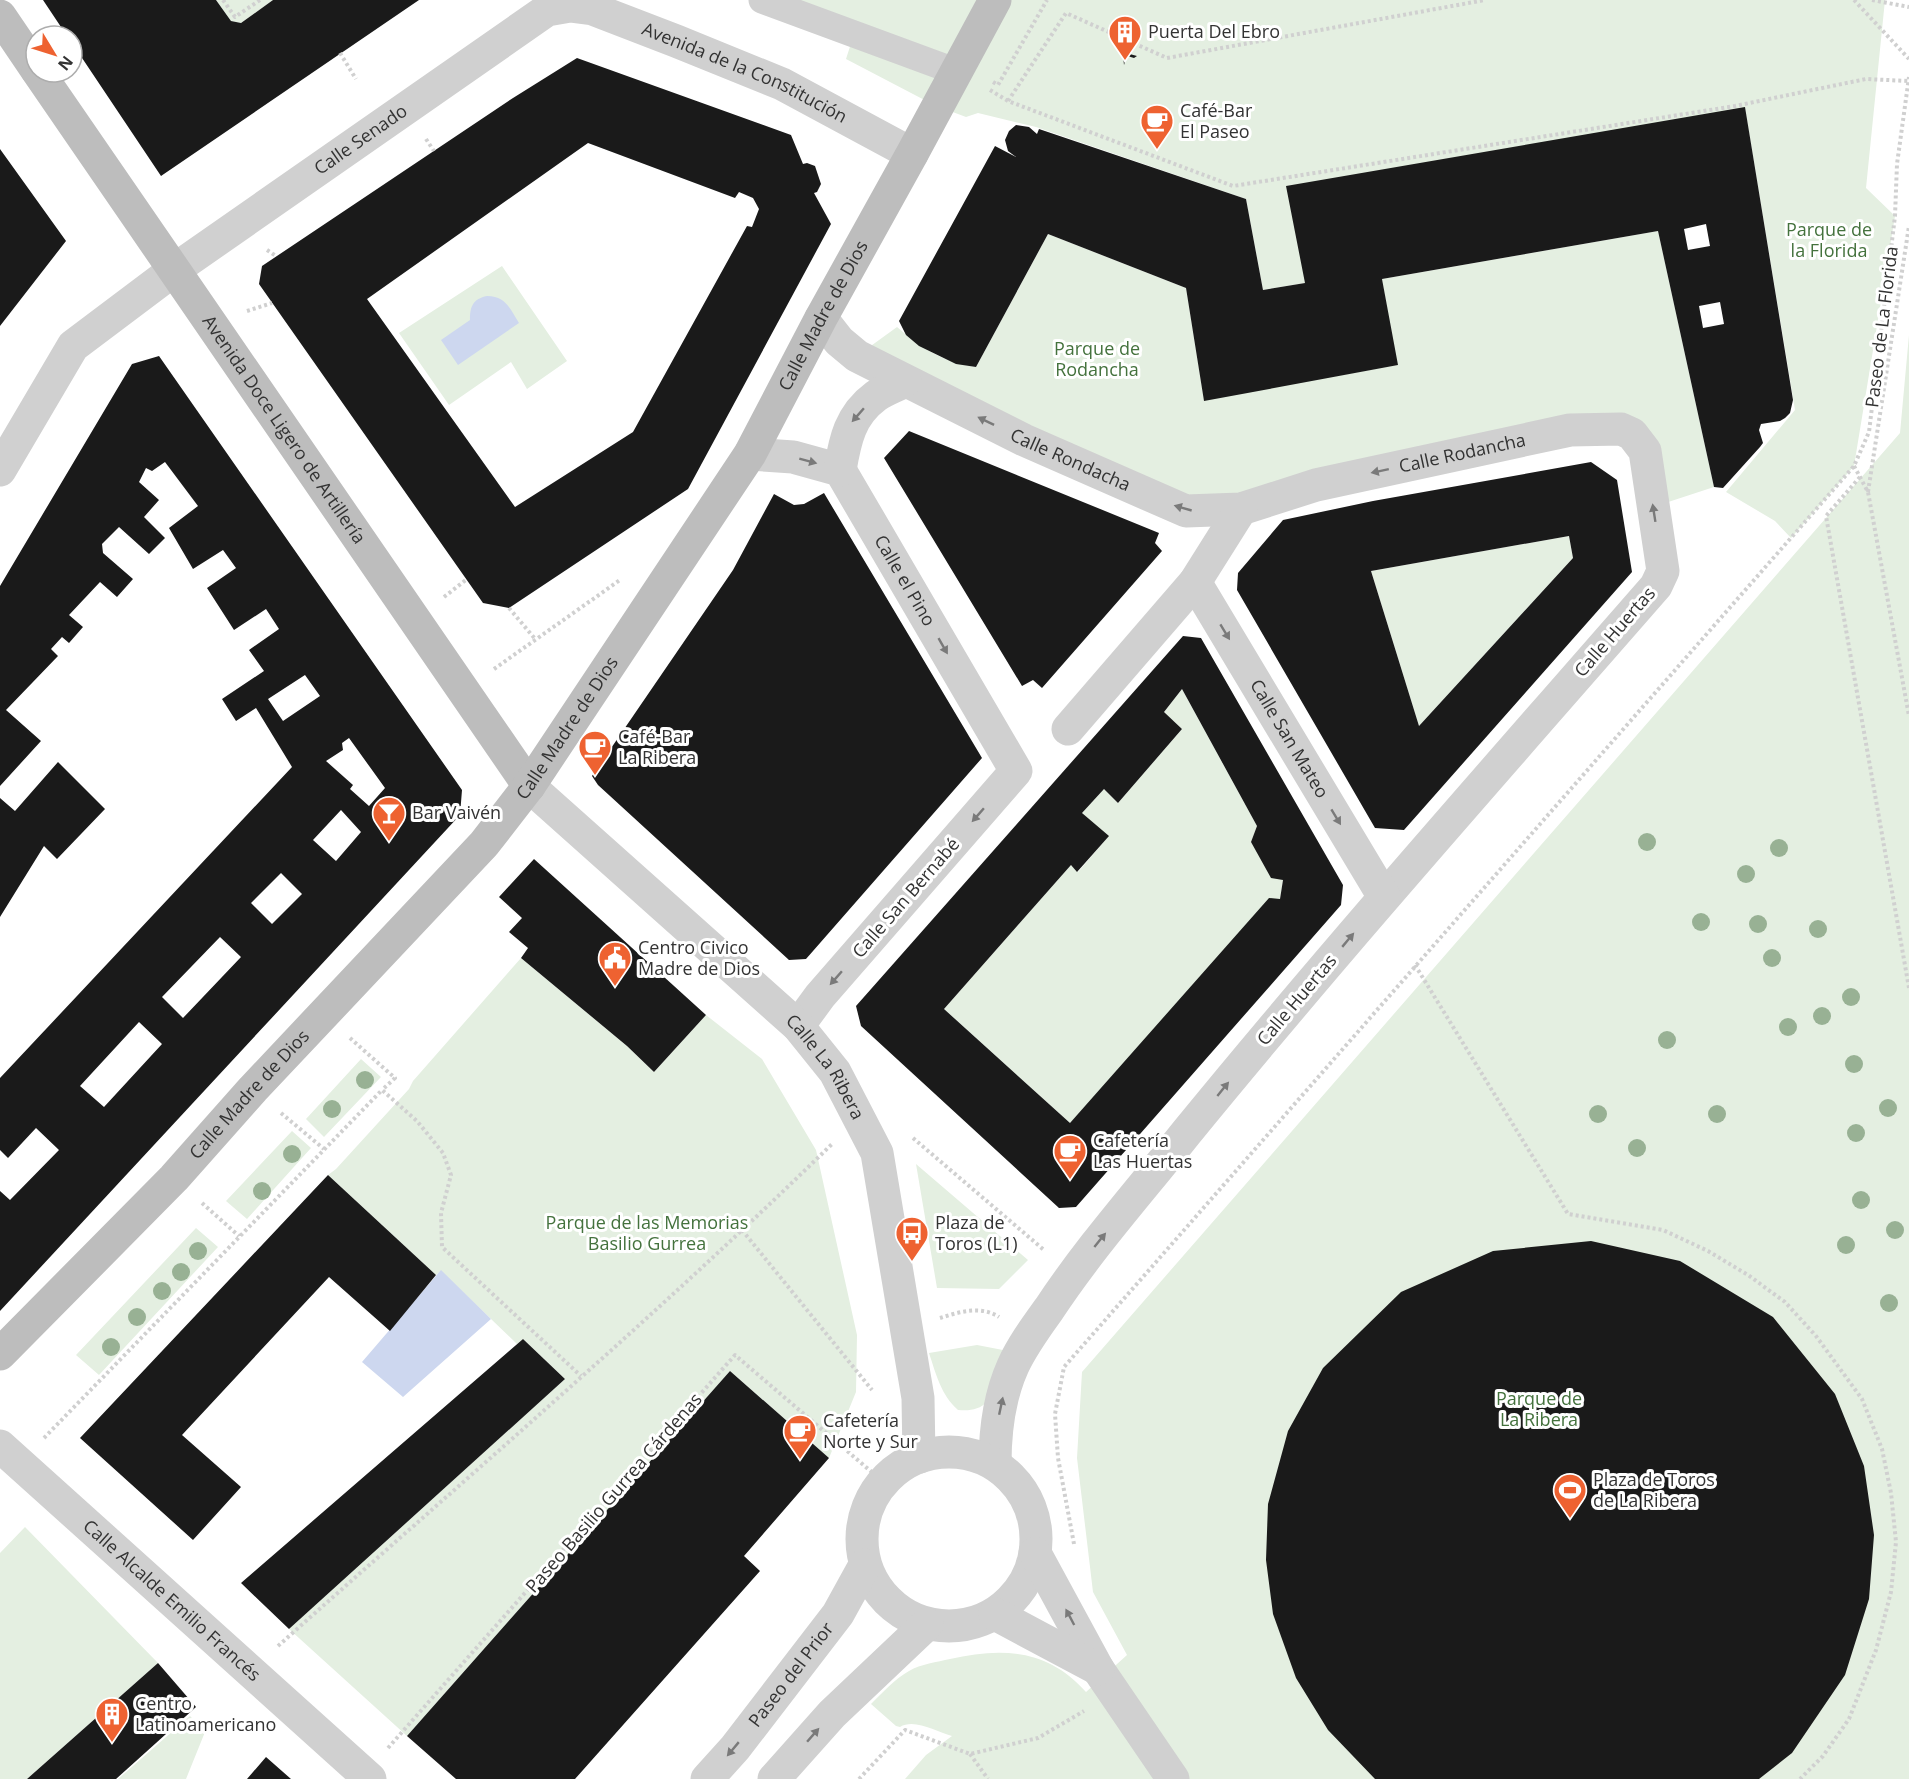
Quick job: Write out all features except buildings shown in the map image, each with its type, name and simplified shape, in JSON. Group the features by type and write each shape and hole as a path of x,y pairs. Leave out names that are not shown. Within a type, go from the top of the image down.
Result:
{"main road":[{"name":"Calle Madre de Dios","path":"0,1354 174,1178 253,1089 484,844 529,786 750,454 821,318 995,0"},
{"name":"Avenida Doce Ligero de Artillería","path":"0,16 24,52"},
{"name":"Avenida Doce Ligero de Artillería","path":"46,84 529,786"}],"street":[{"path":"762,0 957,72"},
{"name":"Avenida de la Constitución","path":"562,5 593,9 782,84 912,154"},
{"name":"Calle Senado","path":"0,470 73,346 174,270 562,5"},
{"name":"Calle Rondacha","path":"821,318 839,341 857,356 1024,440 1186,511 1241,509"},
{"path":"750,454 793,457 840,470 844,446 852,421 876,396 905,381"},
{"name":"Calle Rodancha","path":"1241,509 1316,485 1559,432 1621,429 1632,434 1645,452 1664,571"},
{"name":"Calle el Pino","path":"840,470 1016,771"},
{"path":"1068,729 1195,582 1241,509"},
{"name":"Calle Huertas","path":"995,1464 995,1432 1002,1398 1013,1366 1072,1274 1226,1085 1384,897 1656,586 1664,571"},
{"name":"Calle San Mateo","path":"1195,582 1384,897"},
{"name":"Calle San Bernabé","path":"798,1026 820,996 1016,771"},
{"name":"Calle La Ribera","path":"529,786 798,1026 835,1072 877,1153 918,1398 919,1457"},
{"path":"949,1451 973,1454 995,1464 1015,1481 1029,1503 1036,1528 1035,1553 1028,1577 1014,1598 995,1614 973,1623 950,1627 927,1624 901,1612 879,1592 865,1565 861,1538 866,1510 881,1480 899,1466 919,1457 949,1451"},
{"name":"Calle Alcalde Emilio Francés","path":"9,1454 367,1777"},
{"path":"1035,1553 1102,1675 1173,1779"},
{"name":"Paseo del Prior","path":"706,1779 735,1748 838,1614 865,1565"},
{"path":"995,1614 1102,1675"},
{"path":"774,1779 832,1714 927,1624"}],"path":[{"path":"223,0 235,17 260,0"},
{"path":"1008,100 1066,13 1167,58 1485,0"},
{"path":"1854,0 1909,59"},
{"path":"1872,0 1909,7"},
{"path":"340,53 356,79"},
{"path":"957,72 1008,100 1233,186 1735,106 1866,79 1909,80"},
{"name":"Paseo de La Florida","path":"1075,1546 1058,1458 1055,1414 1064,1367 1854,466 1869,432 1896,216 1897,164 1909,80"},
{"name":"Paseo de La Florida","path":"1868,492 1909,226"},
{"path":"1854,466 1868,492 1909,716"},
{"path":"1860,477 1826,516 1909,988"},
{"path":"464,691 621,579"},
{"path":"509,608 536,640"},
{"path":"1415,965 1568,1214 1663,1230 1708,1251 1748,1275 1785,1302 1816,1336 1862,1399 1882,1449 1891,1493 1896,1542 1890,1592 1876,1650 1849,1719 1823,1756 1800,1779"},
{"path":"9,1454 54,1429 395,1078 323,1014"},
{"path":"253,1089 324,1149"},
{"path":"382,1090 417,1121 443,1154 451,1175 441,1212 442,1247 581,1376"},
{"path":"250,1671 742,1230 858,1118"},
{"path":"905,1131 1072,1274"},
{"path":"174,1178 240,1236"},
{"path":"742,1230 872,1390"},
{"path":"908,1329 963,1311 991,1311 1030,1337"},
{"name":"Paseo Basilio Gurrea Cárdenas","path":"367,1777 735,1355 881,1480"},
{"path":"859,1779 905,1730 970,1754 1038,1738 1096,1704 1102,1675"},
{"path":"970,1754 988,1779"}],"green space":[{"path":"216,0 273,0 241,23 231,21"},
{"name":"Parque de la Florida","path":"755,0 1885,0 1866,188 1895,216 1854,466 1791,538 1775,521 1726,492 1795,410 1745,108 1305,283 1263,290 1246,199 1036,127 978,113 966,117 934,105 846,59 854,34"},
{"name":"Parque de Rodancha","path":"1658,231 1714,487 1653,507 1632,434 1186,511 857,356 897,327 933,353 953,362 976,367 1048,234 1186,288 1204,400 1397,365 1382,279"},
{"path":"502,266 567,361 527,389 511,362 449,405 399,333"},
{"name":"Parque de La Ribera","path":"1909,335 1909,1779 905,1779 926,1755 952,1736 919,1725 896,1726 871,1704 909,1671 969,1655 1006,1653 1023,1655 1040,1659 1056,1667 1086,1692 1127,1655 1093,1592 1077,1458 1082,1372 1900,433"},
{"path":"1569,536 1573,558 1419,726 1371,571"},
{"path":"1182,689 1257,826 1251,842 1283,880 1280,899 1070,1123 944,1009 1071,865 1078,872 1108,837 1082,813 1104,789 1118,803 1182,729 1164,712"},
{"name":"Parque de las Memorias Basilio Gurrea","path":"521,958 627,1046 654,1072 706,1015 762,1059 816,1150 857,1335 856,1392 829,1458 730,1371 407,1736 289,1629 565,1379 523,1339 517,1344 441,1271 436,1275 328,1175 409,1089 413,1081"},
{"path":"361,1059 381,1077 324,1137 306,1119"},
{"path":"292,1131 311,1148 247,1219 226,1201"},
{"path":"916,1164 1028,1260 999,1289 937,1288"},
{"path":"196,1228 218,1247 99,1375 76,1355"},
{"path":"977,1345 1008,1351 988,1401 974,1409 958,1410 943,1391 929,1353"},
{"path":"25,1527 158,1663 27,1779 0,1779 0,1553"},
{"path":"190,1716 205,1732 186,1779 118,1779"}],"water":[{"path":"487,296 503,301 519,323 458,365 441,340 470,320 473,304 478,299"},
{"path":"441,1270 491,1319 403,1397 362,1362"}],"place":[{"name":"Puerta Del Ebro","path":"1125,61"},
{"name":"Café-Bar El Paseo","path":"1157,150"},
{"name":"Café-Bar La Ribera","path":"595,776"},
{"name":"Bar Vaivén","path":"389,842"},
{"name":"Centro Civico Madre de Dios","path":"615,987"},
{"name":"Cafetería Las Huertas","path":"1070,1180"},
{"name":"Plaza de Toros (L1)","path":"912,1262"},
{"name":"Cafetería Norte y Sur","path":"800,1460"},
{"name":"Plaza de Toros de La Ribera","path":"1570,1519"},
{"name":"Centro Latinoamericano","path":"112,1743"}]}
